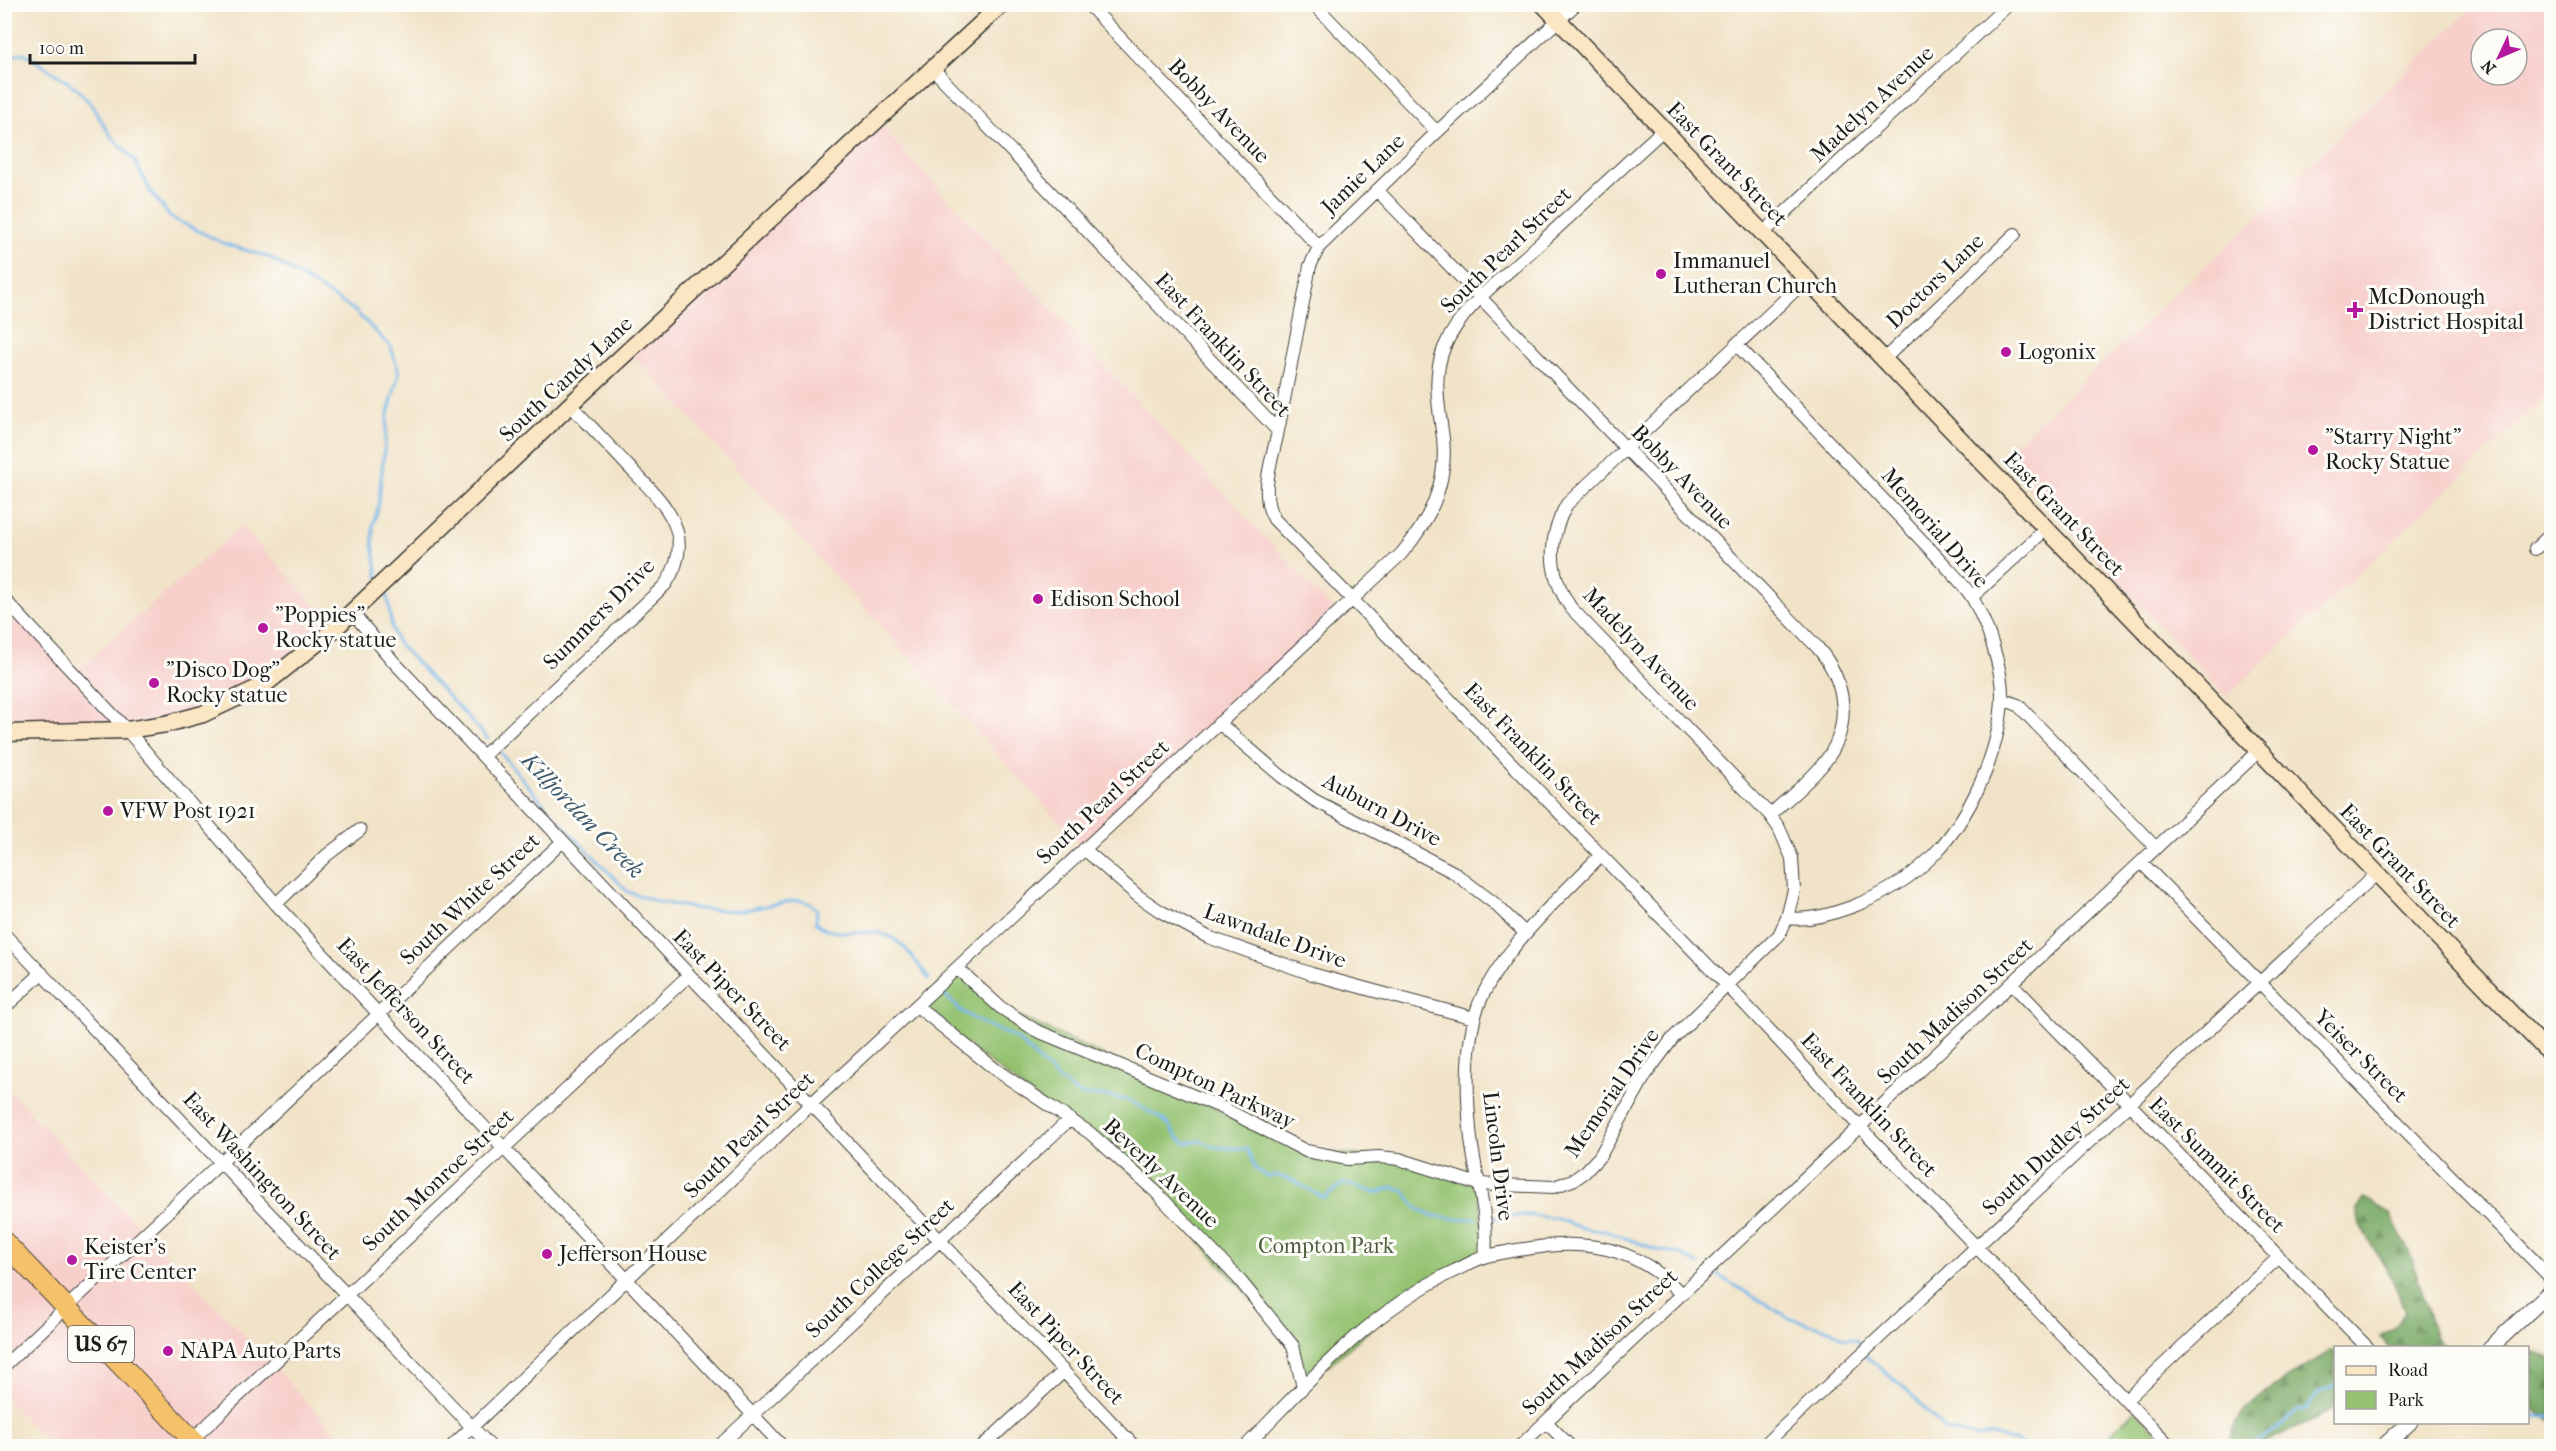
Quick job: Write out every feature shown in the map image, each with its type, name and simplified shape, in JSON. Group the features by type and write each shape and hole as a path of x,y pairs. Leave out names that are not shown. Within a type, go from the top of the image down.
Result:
{"highway":[{"name":"US 67","path":"4,1242 191,1444"}],"main road":[{"name":"South Candy Lane","path":"4,733 127,730 185,719 264,685 352,612 570,405 1002,4"},
{"name":"East Grant Street","path":"1543,4 2552,1056"}],"street":[{"name":"Bobby Avenue","path":"1088,4 1319,247"},
{"path":"1314,4 1437,132"},
{"name":"Jamie Lane","path":"1278,431 1310,266 1319,247 1437,132 1576,4"},
{"name":"Madelyn Avenue","path":"1762,234 2009,4"},
{"name":"East Franklin Street","path":"933,69 1278,431 1266,488 1268,507 1274,519 1727,985 1861,1128 2169,1446"},
{"name":"South Pearl Street","path":"452,1446 811,1104 1412,542 1435,502 1442,477 1444,450 1437,400 1439,363 1448,338 1481,298 1663,130"},
{"name":"Bobby Avenue","path":"1377,190 1822,653 1834,670 1843,698 1842,727 1831,754 1822,766 1770,815"},
{"name":"Doctors Lane","path":"1884,359 2015,234"},
{"name":"Madelyn Avenue","path":"1727,985 1779,935 1787,918 1794,890 1793,866 1786,842 1770,815 1571,608 1557,584 1552,556 1554,536 1560,516 1567,504 1624,448 1806,280"},
{"name":"Memorial Drive","path":"1736,344 1936,555 1972,597 1993,648 2002,699 1997,737 1975,798 1959,825 1935,854 1904,880 1864,902 1810,919 1787,918"},
{"name":"Summers Drive","path":"483,756 665,585 676,562 679,545 677,528 665,505 570,405"},
{"path":"1972,597 2047,528"},
{"path":"2535,549 2552,533"},
{"name":"East Jefferson Street","path":"4,599 127,730 276,904 782,1446"},
{"name":"East Piper Street","path":"352,612 392,660 562,842 1134,1446"},
{"path":"2002,699 2018,705 2156,848"},
{"name":"Auburn Drive","path":"1219,723 1314,800 1454,872 1494,903 1525,933"},
{"name":"South Madison Street","path":"1520,1446 1861,1128 2259,751"},
{"path":"276,904 327,855 360,830"},
{"name":"South White Street","path":"4,1366 562,842"},
{"name":"Lawndale Drive","path":"1084,849 1138,896 1168,916 1208,937 1312,974 1474,1018"},
{"name":"Lincoln Drive","path":"1485,1256 1487,1222 1478,1184 1468,1114 1467,1078 1474,1018 1500,966 1525,933 1601,855"},
{"name":"Yeiser Street","path":"2141,862 2552,1279"},
{"name":"South Dudley Street","path":"1763,1446 2376,874"},
{"name":"East Washington Street","path":"4,934 490,1446"},
{"name":"Compton Parkway","path":"957,968 1000,1007 1035,1030 1223,1108 1306,1151 1341,1158 1399,1159 1478,1184"},
{"path":"4,1008 42,973"},
{"name":"South Monroe Street","path":"191,1444 346,1295 688,976"},
{"name":"Memorial Drive","path":"1478,1184 1554,1187 1575,1179 1585,1172 1600,1156 1659,1056 1727,985"},
{"name":"East Summit Street","path":"2013,985 2367,1346"},
{"name":"Beverly Avenue","path":"917,1006 996,1070 1070,1119 1128,1165 1238,1278 1293,1346 1303,1387"},
{"name":"South College Street","path":"719,1446 1070,1119"},
{"path":"1246,1446 1303,1387 1368,1326 1416,1291 1485,1256 1564,1244 1601,1247 1627,1254 1651,1267 1681,1294"},
{"path":"2126,1400 2279,1257"},
{"path":"2491,1346 2552,1290"},
{"path":"983,1446 1064,1371"},
{"path":"1546,1422 1570,1446"},
{"path":"2384,1446 2408,1424"}],"shaded area":[{"name":"McDonough District Hospital","path":"2476,4 2551,5 2551,392 2227,697 2000,458 2246,228 2346,128"},
{"path":"876,122 1337,614 1084,849 629,351"},
{"path":"241,526 336,627 287,668 185,719 5,733 4,599 74,673"},
{"path":"4,1086 272,1364 347,1446 51,1446 5,1398"}],"green space":[{"name":"Compton Park","path":"957,968 1000,1007 1306,1151 1379,1157 1478,1184 1485,1256 1416,1291 1303,1387 1293,1346 1155,1191 917,1006"},
{"path":"2364,1198 2390,1213 2411,1256 2436,1338 2443,1346 2389,1346 2381,1337 2396,1326 2405,1311 2390,1275 2360,1225 2357,1210"},
{"path":"2529,1350 2551,1359 2551,1421 2529,1407"},
{"path":"2330,1351 2334,1351 2334,1409 2257,1446 2230,1446 2231,1434 2241,1414 2267,1391"},
{"path":"2135,1410 2170,1446 2098,1446"}],"waterway":[{"path":"4,54 10,56 24,53 75,87 90,103 111,136 135,161 149,189 170,217 225,244 269,257 354,310 391,347 399,373 388,414 378,508 373,525 373,544 378,577"},
{"name":"Killjordan Creek","path":"386,594 392,630 398,643 488,739"},
{"name":"Killjordan Creek","path":"501,753 551,813 628,892 659,902 699,909 738,911 798,900 811,904 817,910 816,923 823,928 841,932 876,933 891,937 909,953 929,979"},
{"name":"Killjordan Creek","path":"944,994 960,1010 976,1020 1017,1039 1060,1081 1074,1091 1081,1095 1128,1100 1161,1118 1178,1138 1186,1143 1201,1141 1214,1147 1247,1149 1256,1169 1267,1177 1276,1175 1292,1180 1324,1198 1344,1183 1377,1193 1392,1187 1405,1191 1411,1201 1426,1213 1445,1218 1477,1219"},
{"name":"Killjordan Creek","path":"1495,1218 1525,1215 1555,1218 1582,1228 1609,1232 1658,1250 1677,1253 1699,1265"},
{"name":"Killjordan Creek","path":"1716,1274 1791,1319 1832,1330 1842,1338 1856,1340 1860,1344"},
{"name":"Killjordan Creek","path":"1866,1356 1909,1392 1945,1430 1978,1437 1992,1434 2026,1446"},
{"name":"Killjordan Creek","path":"2250,1446 2282,1425 2297,1410 2306,1409 2319,1393 2334,1386"},
{"name":"Killjordan Creek","path":"2529,1416 2552,1417"}],"place":[{"name":"Immanuel Lutheran Church","path":"1661,274"},
{"name":"McDonough District Hospital","path":"2355,310"},
{"name":"Logonix","path":"2006,352"},
{"name":"\"Starry Night\" Rocky Statue","path":"2313,450"},
{"name":"Edison School","path":"1038,599"},
{"name":"\"Poppies\" Rocky statue","path":"263,628"},
{"name":"\"Disco Dog\" Rocky statue","path":"154,683"},
{"name":"VFW Post 1921","path":"108,811"},
{"name":"Jefferson House","path":"547,1254"},
{"name":"Keister's Tire Center","path":"72,1260"},
{"name":"NAPA Auto Parts","path":"168,1351"}]}
